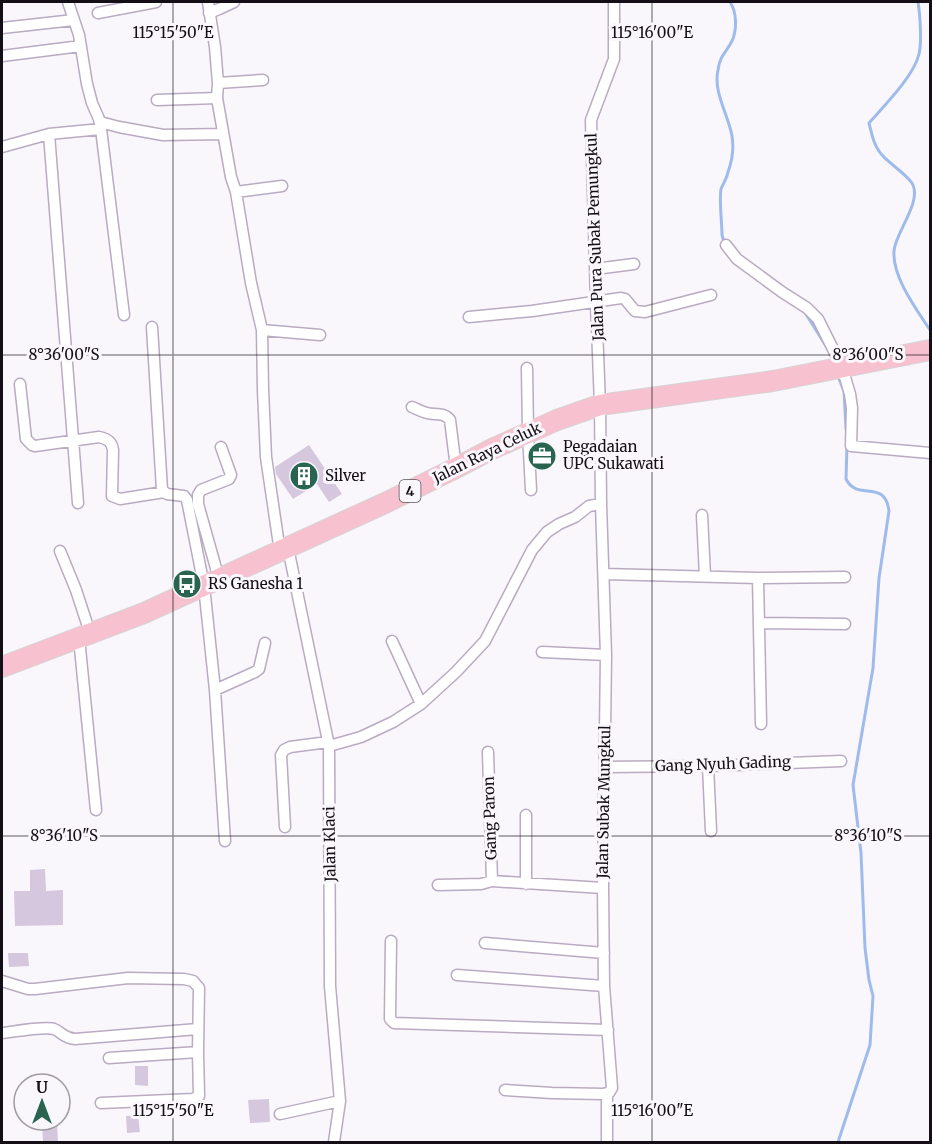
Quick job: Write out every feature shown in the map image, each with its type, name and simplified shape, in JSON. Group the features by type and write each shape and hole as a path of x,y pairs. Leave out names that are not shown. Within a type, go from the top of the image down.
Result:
{"highway":[{"name":"Jalan Raya Celuk","path":"2,666 144,613 213,578 284,550 492,449 557,420 600,405 773,381 923,352"}],"street":[{"path":"68,2 79,35 89,93 100,125 124,315"},
{"path":"98,13 156,2"},
{"path":"208,7 219,9 234,2"},
{"name":"Jalan Pura Subak Pemungkul","path":"600,405 591,120 614,57 614,2"},
{"name":"Jalan Klaci","path":"208,7 215,47 217,98 223,134 262,330 262,390 266,457 284,550 328,744 330,986 340,1101 334,1143"},
{"path":"2,28 74,20"},
{"path":"2,56 81,46"},
{"path":"218,83 263,80"},
{"path":"157,100 217,98"},
{"path":"2,147 49,134 100,125 163,135 223,134"},
{"path":"49,134 78,503"},
{"path":"236,192 282,186"},
{"path":"726,245 737,259 812,312 818,319 850,393 851,446 930,453"},
{"path":"595,269 634,264"},
{"path":"469,317 625,299 634,311 639,312 711,295"},
{"path":"152,327 162,490 164,492"},
{"path":"262,330 320,335"},
{"path":"527,368 531,490"},
{"path":"20,384 26,439 34,447 99,437 109,440 113,450 112,496 120,499 164,492 182,495 187,500 213,578"},
{"name":"Jalan Subak Mungkul","path":"600,405 606,655 604,986 612,1088 607,1094 607,1143"},
{"path":"412,407 423,413 448,417 456,468"},
{"path":"222,447 231,477 201,490 198,504 213,578 215,690 225,842"},
{"path":"285,827 281,755 283,751 290,747 328,744 361,737 393,722 421,704 485,641 532,550 547,532 575,517 589,506 601,504"},
{"path":"702,515 705,576"},
{"path":"60,551 76,590 85,636 96,810"},
{"path":"604,574 758,578 846,577"},
{"path":"758,578 760,724"},
{"path":"759,623 845,624"},
{"path":"392,641 421,704"},
{"path":"215,690 259,669 265,643"},
{"path":"542,652 606,655"},
{"name":"Gang Paron","path":"488,752 492,881 603,888"},
{"name":"Gang Nyuh Gading","path":"605,767 841,761"},
{"path":"708,766 711,831"},
{"path":"526,815 526,884"},
{"path":"438,885 481,884 492,881"},
{"path":"391,941 390,1019 394,1023 608,1030"},
{"path":"485,943 604,953"},
{"path":"457,975 604,986"},
{"path":"2,981 35,989 128,978 189,980 199,988 200,1093 197,1098 101,1103"},
{"path":"2,1033 48,1028 56,1029 62,1035 75,1039 198,1029"},
{"path":"110,1058 198,1052"},
{"path":"505,1090 607,1094"},
{"path":"280,1114 340,1101"}],"building":[{"name":"Silver","path":"309,445 342,494 329,502 317,484 293,499 276,474 275,467"},
{"path":"45,869 46,891 63,890 63,925 15,926 14,891 30,891 30,870"},
{"path":"8,953 28,953 29,966 9,967"},
{"path":"135,1066 148,1066 148,1086 135,1085"},
{"path":"269,1099 270,1122 250,1123 248,1100"},
{"path":"138,1115 140,1132 127,1133 126,1116"},
{"path":"42,1132 58,1132 58,1143 43,1143"}],"waterway":[{"path":"724,242 720,194 731,163 733,145 719,95 717,78 720,61 735,32 736,21 730,2"},
{"path":"918,2 920,42 916,63 898,90 869,123 877,149 913,185 914,201 895,244 894,261 906,293 930,330"},
{"path":"804,311 826,346"},
{"path":"837,374 844,391 846,429"},
{"path":"838,1142 870,1045 873,996 865,948 861,853 853,785 873,668 879,578 889,511 882,495 857,489 851,486 846,479 847,445"}],"place":[{"name":"Pegadaian UPC Sukawati","path":"542,456"},
{"name":"Silver","path":"304,476"},
{"name":"RS Ganesha 1","path":"187,584"}]}
